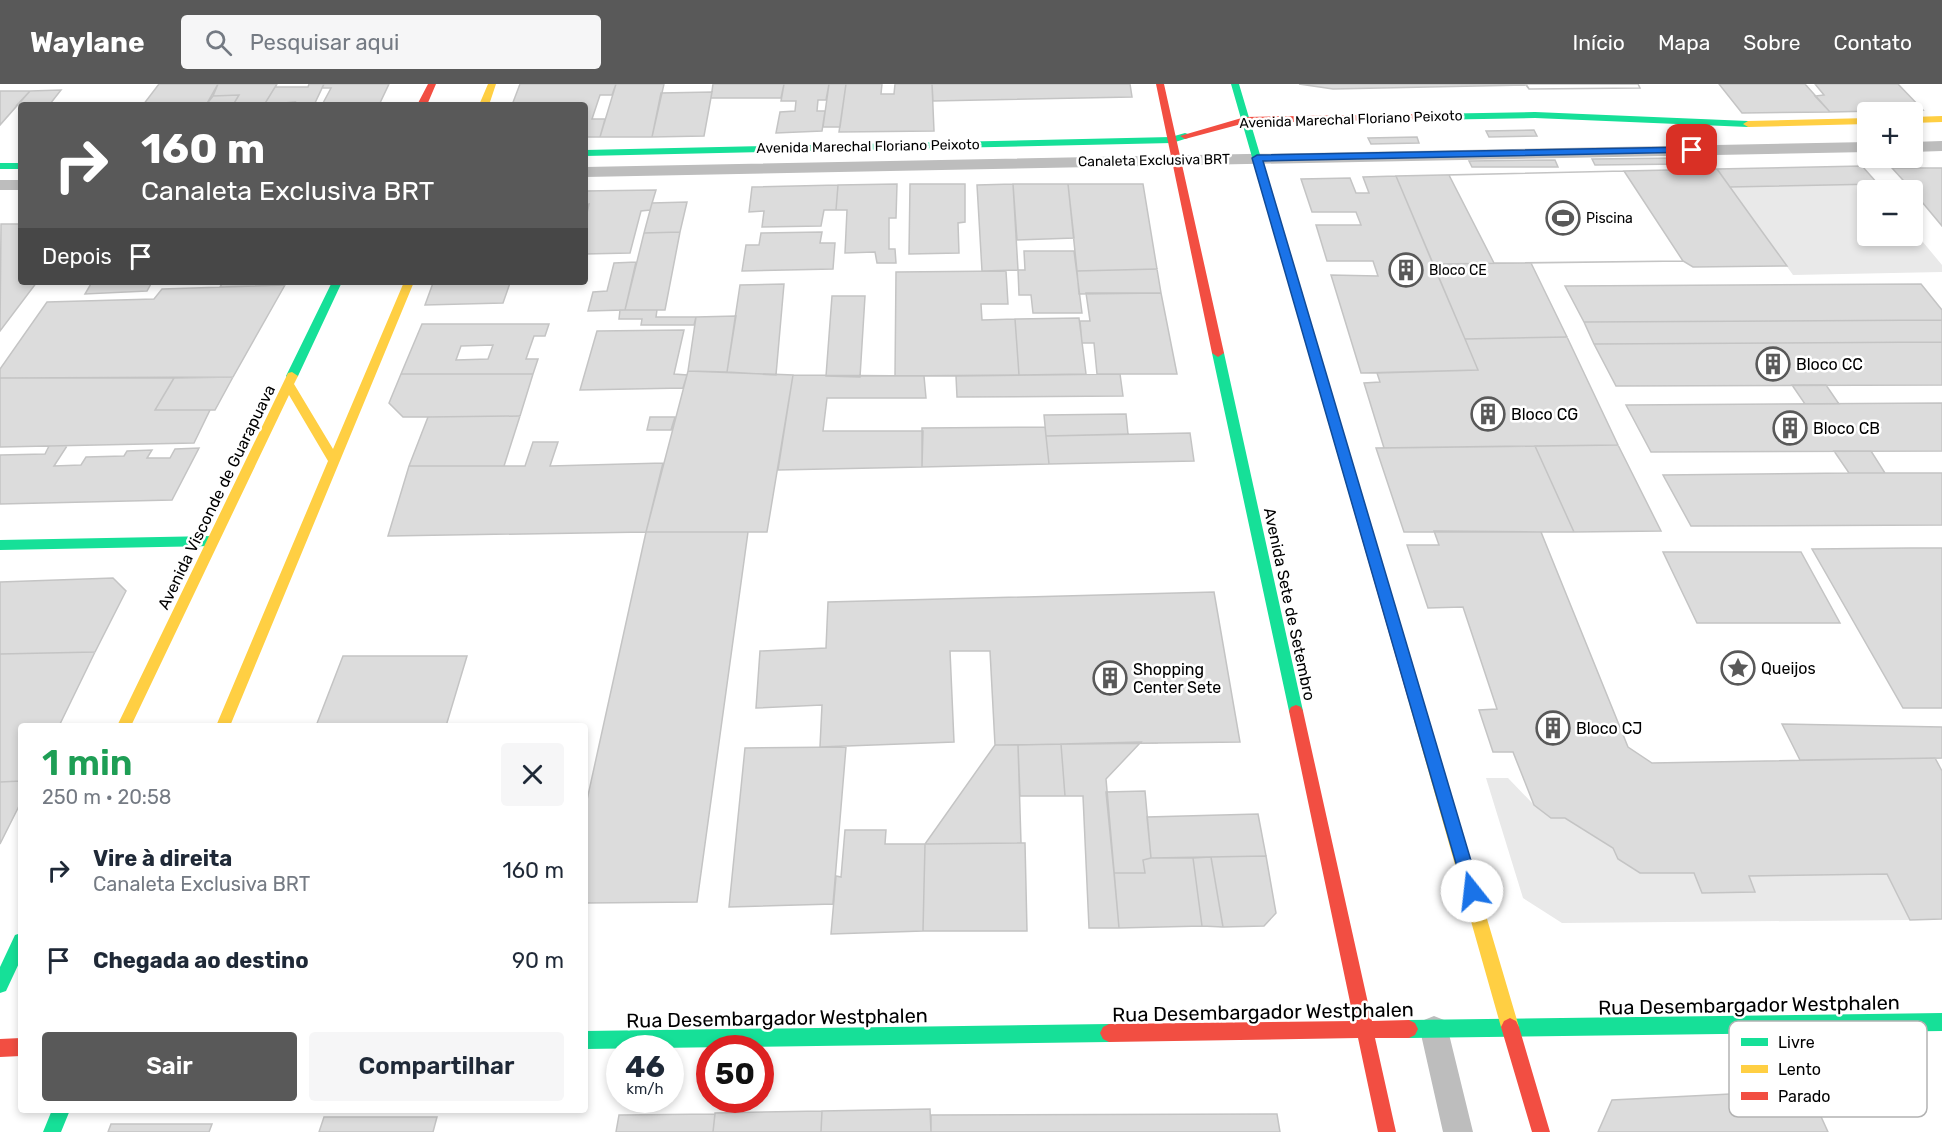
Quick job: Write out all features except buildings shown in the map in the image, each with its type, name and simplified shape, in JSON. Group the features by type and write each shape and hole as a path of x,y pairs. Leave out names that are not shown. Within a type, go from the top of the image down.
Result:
{"main road":[{"path":"423,102 432,84"},
{"path":"485,102 492,84"},
{"name":"Avenida Sete de Setembro","path":"1160,84 1387,1132"},
{"path":"1235,84 1541,1132"},
{"name":"Avenida Marechal Floriano Peixoto","path":"588,153 1172,140 1245,120 1535,115 1750,124 1857,121"},
{"path":"1923,120 1942,119"},
{"path":"0,166 18,166"},
{"name":"Avenida Visconde de Guarapuava","path":"125,723 336,285"},
{"path":"224,723 408,285"},
{"path":"288,384 334,461"},
{"path":"0,545 213,541"},
{"path":"0,985 18,947"},
{"name":"Rua Desembargador Westphalen","path":"1927,1022 1942,1022"},
{"name":"Rua Desembargador Westphalen","path":"588,1040 1729,1025"},
{"path":"0,1048 18,1047"},
{"path":"52,1132 60,1113"}],"lane":[{"path":"1923,147 1942,146"},
{"name":"Canaleta Exclusiva BRT","path":"588,172 1857,147"},
{"path":"0,185 18,185"},
{"path":"1434,1030 1458,1132"}],"shaded area":[{"path":"1857,184 1857,246 1923,246 1923,242 1942,265 1942,272 1793,275 1730,187"},
{"path":"1486,778 1508,778 1534,805 1565,818 1613,848 1640,873 1694,873 1702,893 1755,892 1749,876 1887,874 1910,920 1562,923 1523,898"}],"traffic: fast":[{"path":"1235,84 1357,501"},
{"path":"1425,117 1535,115 1748,124"},
{"path":"588,153 1172,140 1185,136"},
{"path":"0,166 18,166"},
{"path":"292,376 336,285"},
{"path":"1218,353 1296,711"},
{"path":"0,545 213,541"},
{"path":"0,985 18,947"},
{"path":"1927,1022 1942,1022"},
{"path":"1409,1029 1729,1025"},
{"path":"588,1040 1109,1033"},
{"path":"52,1132 60,1113"}],"traffic: slow":[{"path":"485,102 492,84"},
{"path":"1923,120 1942,119"},
{"path":"1748,124 1857,121"},
{"path":"224,723 408,285"},
{"path":"125,723 292,376"},
{"path":"288,384 334,461"},
{"path":"1415,699 1510,1027"}],"traffic: jam":[{"path":"423,102 432,84"},
{"path":"1160,84 1218,353"},
{"path":"1185,136 1245,120 1425,117"},
{"path":"1357,501 1415,699"},
{"path":"1296,711 1387,1132"},
{"path":"1510,1027 1541,1132"},
{"path":"1109,1033 1409,1029"},
{"path":"0,1048 18,1047"}],"place":[{"name":"Piscina","path":"1563,218"},
{"name":"Bloco CE","path":"1406,270"},
{"name":"Bloco CC","path":"1773,364"},
{"name":"Bloco CG","path":"1488,414"},
{"name":"Bloco CB","path":"1790,428"},
{"name":"Queijos","path":"1738,668"},
{"name":"Shopping Center Sete","path":"1110,678"},
{"name":"Bloco CJ","path":"1553,728"}],"route":[{"path":"1472,891 1257,158 1692,150"}]}
